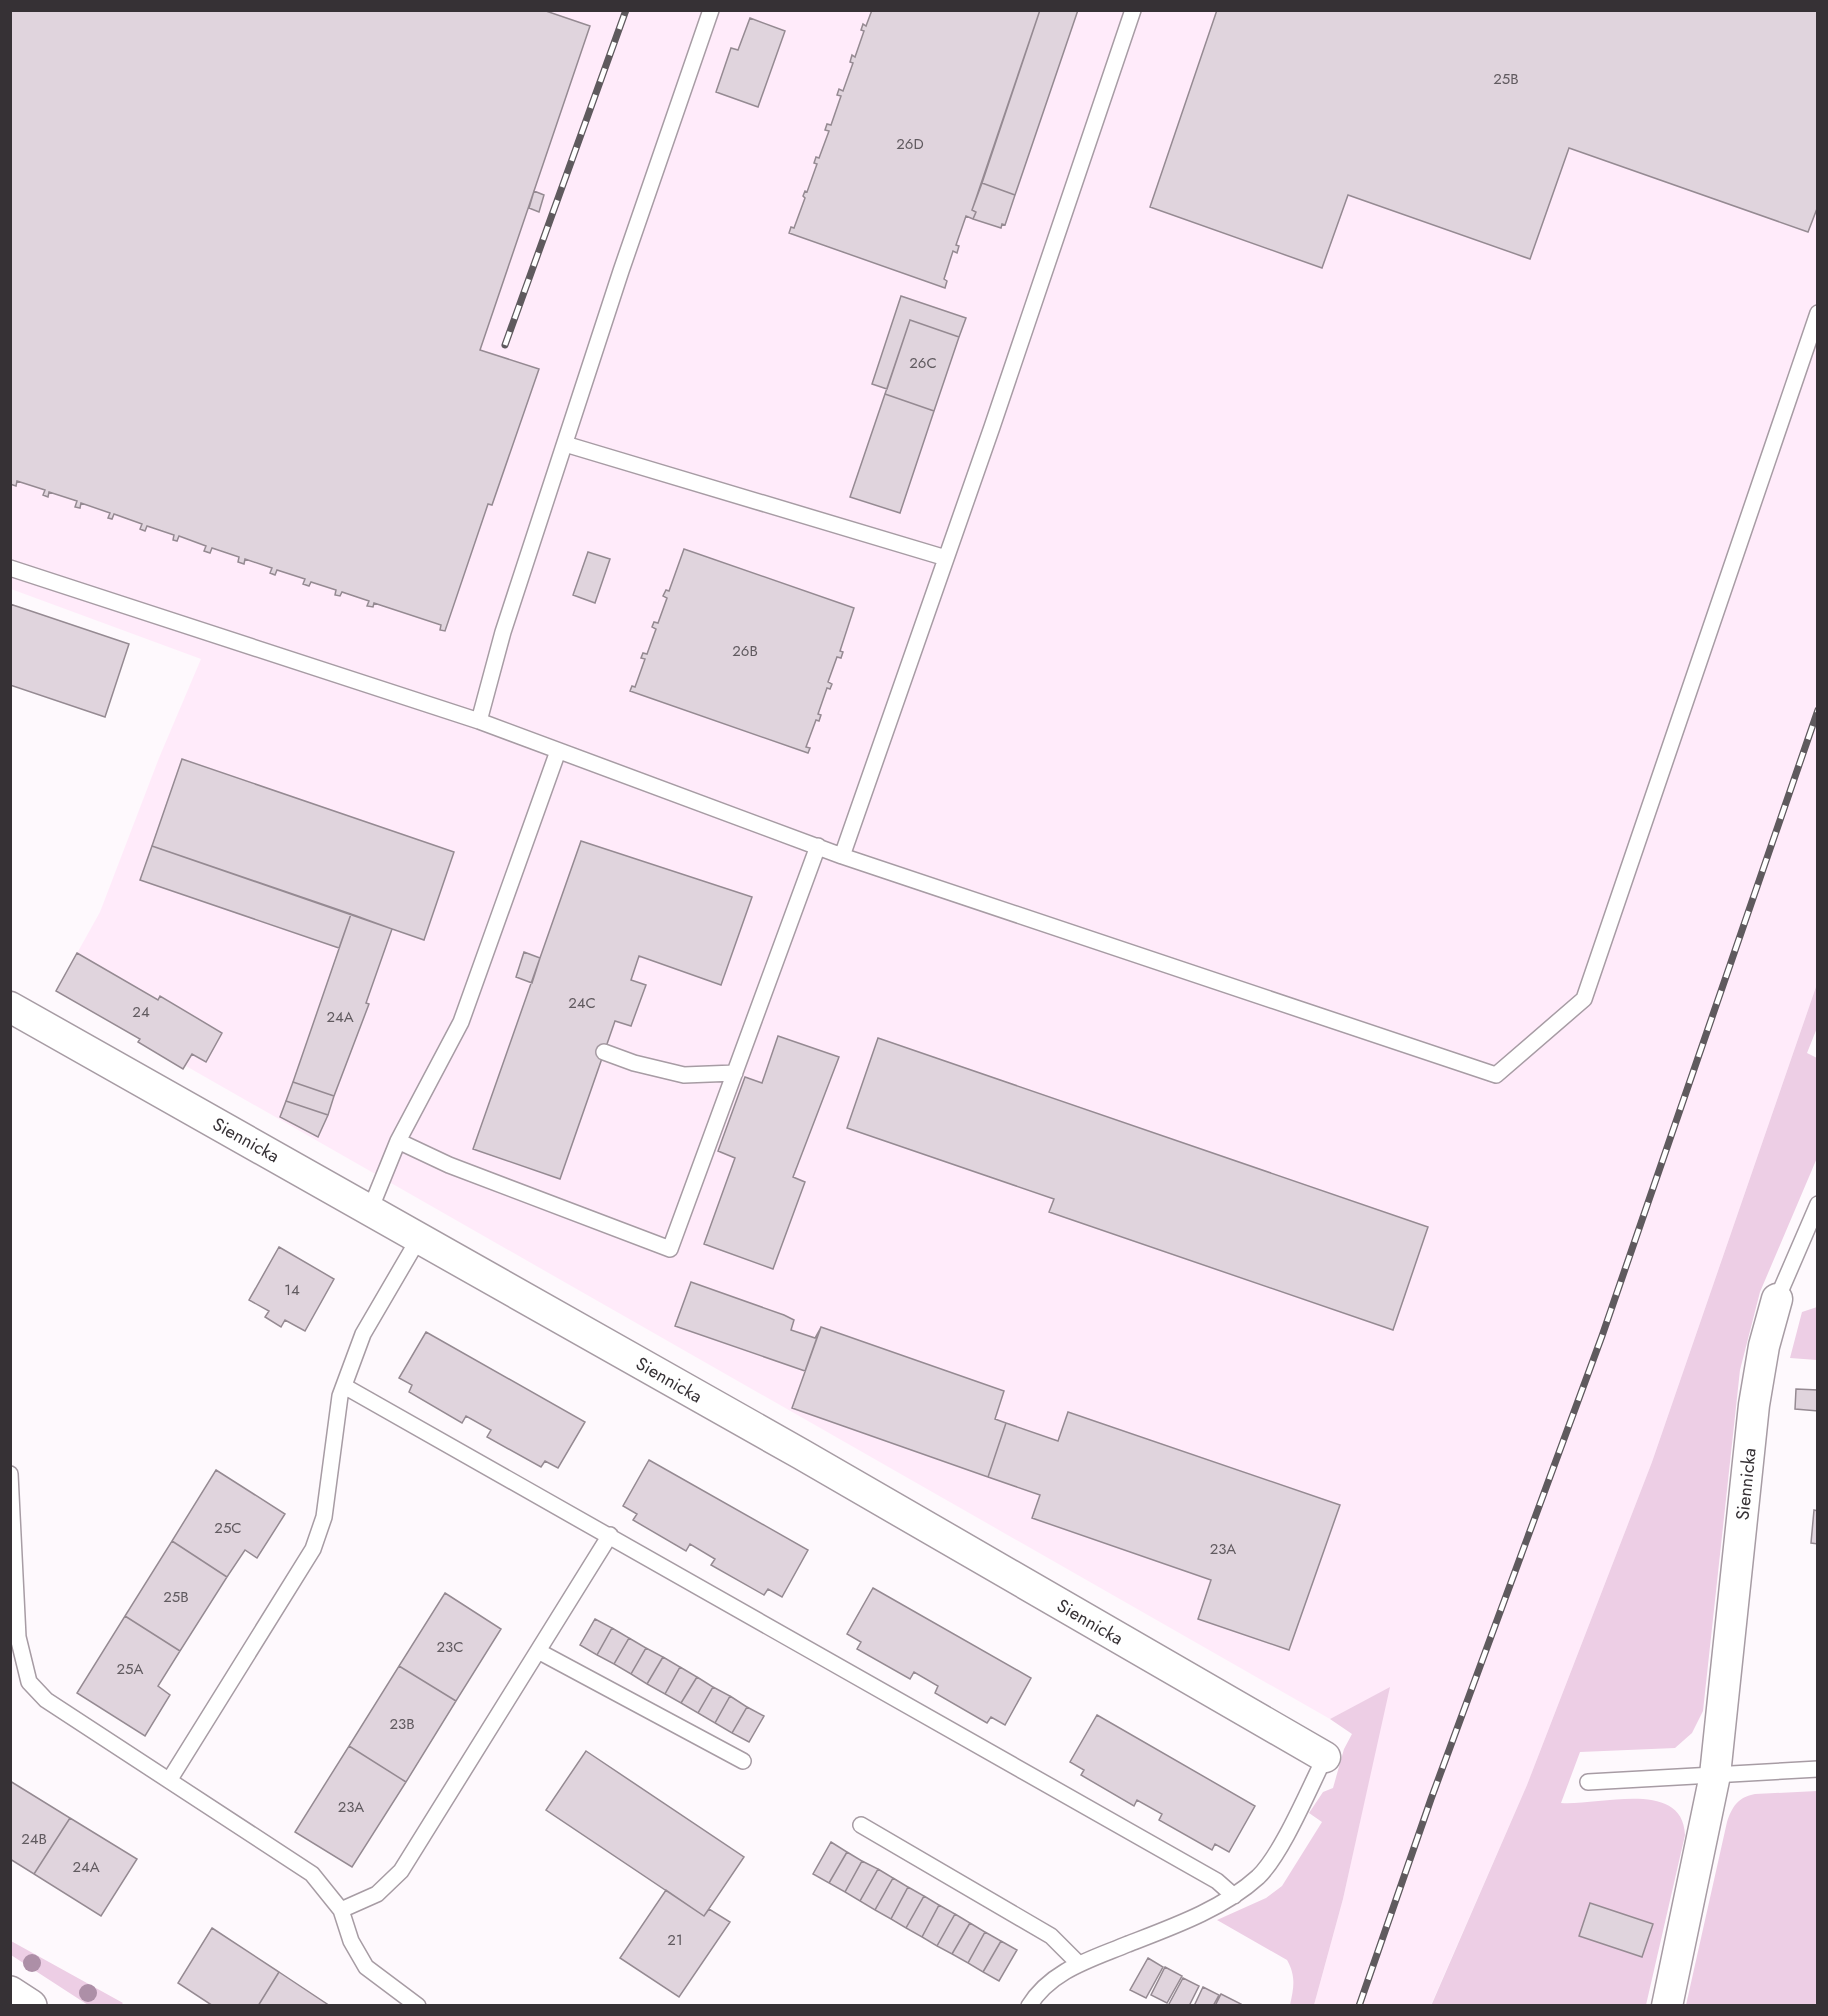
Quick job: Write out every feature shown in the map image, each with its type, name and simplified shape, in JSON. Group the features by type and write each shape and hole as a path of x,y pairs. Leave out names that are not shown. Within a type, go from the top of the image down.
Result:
{"street":[{"name":"Siennicka","path":"10,1007 790,1449 1325,1758"},
{"name":"Siennicka","path":"1667,2006 1715,1775 1754,1405 1764,1346 1778,1299"},
{"path":"10,1993 30,2006"}],"lane":[{"path":"479,721 503,632 711,10"},
{"path":"842,856 1133,10"},
{"path":"10,568 479,721 842,856 1496,1075 1584,999 1818,313"},
{"path":"565,444 946,558"},
{"path":"370,1210 398,1141 461,1022 558,751"},
{"path":"398,1141 449,1165 670,1249 818,846"},
{"path":"604,1052 634,1063 684,1075 735,1073"},
{"name":"Siennicka","path":"1778,1299 1818,1204"},
{"path":"170,1779 313,1549 324,1517 340,1396 363,1334 419,1238"},
{"path":"344,1386 1207,1875 1234,1896"},
{"path":"10,1474 14,1637 29,1682 46,1700 312,1874 341,1910 351,1941 366,1967 418,2006"},
{"path":"341,1910 377,1894 401,1871 610,1535"},
{"path":"538,1651 742,1761"},
{"path":"1029,2006 1058,1976 1079,1964 1145,1938 1234,1896 1259,1876 1272,1858 1325,1758"},
{"path":"1588,1782 1818,1769"},
{"path":"861,1825 1051,1936 1079,1964"}],"shaded area":[{"path":"10,11 1817,11 1817,984 1652,1462 1527,1785 1431,2005 1314,2005 1343,1899 1389,1688 1330,1719 186,1066 183,1069 138,1042 140,1039 56,991 100,912 159,758 201,659 11,589"},
{"path":"1817,984 1817,1028 1807,1053 1817,1058 1817,1158 1760,1292 1740,1370 1703,1711 1692,1733 1675,1748 1580,1752 1561,1803 1616,1799 1655,1801 1670,1806 1681,1817 1685,1835 1646,2005 1431,2006 1527,1785 1652,1462"},
{"path":"1817,1307 1817,1360 1790,1358 1802,1312"},
{"path":"1390,1687 1343,1899 1314,2005 1290,2005 1293,1982 1292,1971 1287,1960 1217,1920 1266,1898 1282,1886 1322,1822 1309,1813 1323,1792 1333,1788 1344,1749 1352,1734 1330,1719"},
{"path":"1817,1791 1817,2005 1686,2005 1727,1822 1734,1807 1740,1800 1755,1794"},
{"path":"11,1941 123,2003 121,2005 88,2005 11,1955"}],"building":[{"path":"10,10 543,10 590,26 480,350 539,369 492,505 488,504 445,631 440,630 441,625 374,603 373,607 367,606 369,601 342,592 340,596 335,595 336,590 311,582 309,586 303,584 305,579 277,570 275,575 270,573 272,568 245,559 244,564 238,562 239,557 212,548 210,553 204,551 206,546 179,536 177,541 173,540 174,535 147,526 145,531 140,529 142,524 114,514 112,519 108,518 110,513 81,503 80,508 75,507 77,501 49,492 48,497 43,495 45,490 17,481 16,486 10,484"},
{"path":"872,10 1040,10 972,210 976,212 973,219 966,216 956,245 959,246 957,253 953,251 944,279 947,281 945,288 789,233 791,227 794,228 805,198 803,196 805,191 807,192 817,164 814,163 816,157 819,158 829,131 825,130 827,124 831,125 841,96 837,95 839,89 843,91 853,63 850,62 852,55 855,57 864,31 861,30 863,24 866,26"},
{"path":"1040,10 1078,10 1015,195 982,183"},
{"path":"1217,10 1818,10 1818,206 1808,232 1569,148 1530,259 1348,195 1322,268 1150,207"},
{"path":"750,18 785,31 758,107 716,92 731,48 738,50"},
{"path":"982,183 1015,195 1005,225 1002,224 1001,228 973,219 976,212 972,210"},
{"path":"534,191 544,195 539,212 529,208"},
{"path":"901,296 966,318 959,337 910,320 887,389 872,384"},
{"path":"910,320 959,337 934,411 885,394"},
{"path":"885,394 934,411 900,513 850,497"},
{"path":"684,549 854,608 840,651 843,652 841,658 837,657 828,682 832,684 830,689 827,688 818,714 821,715 819,721 816,720 806,747 810,748 808,753 630,691 632,686 635,687 645,659 641,658 643,653 647,654 656,629 652,627 654,622 658,623 667,598 663,596 666,590 669,591"},
{"path":"588,552 610,559 595,603 573,595"},
{"path":"10,604 129,644 105,717 10,685"},
{"path":"182,759 454,852 424,940 152,846"},
{"path":"581,841 752,897 721,985 639,956 631,980 646,985 631,1026 615,1021 560,1179 473,1149"},
{"path":"152,846 351,914 339,948 140,880"},
{"path":"351,914 392,929 366,1003 369,1004 334,1096 293,1082"},
{"path":"524,952 540,958 532,983 516,977"},
{"path":"77,953 158,1000 160,996 222,1033 206,1062 192,1054 183,1069 138,1042 140,1039 56,991"},
{"path":"778,1036 839,1057 793,1177 805,1182 773,1269 704,1244 735,1158 718,1151 745,1077 762,1083"},
{"path":"878,1038 1428,1227 1393,1330 1049,1212 1054,1199 847,1128"},
{"path":"293,1082 334,1096 328,1115 286,1101"},
{"path":"286,1101 328,1115 318,1137 280,1117"},
{"path":"279,1247 334,1279 305,1331 285,1320 281,1327 265,1317 269,1311 249,1300"},
{"path":"691,1282 784,1315 794,1320 791,1330 815,1338 820,1329 805,1371 675,1326"},
{"path":"821,1327 1004,1391 995,1419 1006,1423 988,1477 792,1408"},
{"path":"426,1332 585,1422 558,1468 545,1461 541,1467 487,1437 491,1430 466,1416 462,1423 409,1392 412,1385 399,1378"},
{"path":"1796,1389 1818,1390 1818,1411 1795,1409"},
{"path":"1068,1412 1340,1505 1289,1650 1198,1619 1211,1580 1032,1518 1040,1495 988,1477 1006,1423 1058,1441"},
{"path":"649,1460 808,1550 782,1597 768,1589 764,1595 711,1565 715,1559 690,1544 686,1551 633,1520 637,1514 623,1506"},
{"path":"216,1470 285,1514 257,1558 245,1550 227,1577 172,1541"},
{"path":"1814,1510 1818,1511 1818,1544 1811,1543"},
{"path":"172,1541 227,1577 180,1651 125,1616"},
{"path":"873,1588 1031,1678 1005,1725 991,1717 987,1723 935,1693 938,1686 914,1672 910,1679 857,1649 861,1642 847,1634"},
{"path":"445,1593 501,1629 456,1701 399,1666"},
{"path":"125,1616 180,1651 158,1686 170,1695 145,1736 77,1693"},
{"path":"595,1619 612,1628 597,1655 580,1645"},
{"path":"612,1628 629,1638 614,1664 597,1655"},
{"path":"629,1638 646,1648 631,1674 614,1664"},
{"path":"646,1648 663,1657 647,1684 631,1674"},
{"path":"663,1657 680,1667 665,1694 647,1684"},
{"path":"399,1666 456,1701 406,1782 349,1746"},
{"path":"680,1667 697,1677 681,1703 665,1694"},
{"path":"697,1677 713,1687 698,1713 681,1703"},
{"path":"713,1687 730,1696 715,1723 698,1713"},
{"path":"730,1696 747,1707 732,1733 715,1723"},
{"path":"747,1707 764,1716 749,1742 732,1733"},
{"path":"1097,1715 1255,1806 1229,1852 1215,1844 1212,1850 1159,1820 1162,1814 1137,1800 1134,1806 1081,1775 1084,1770 1070,1762"},
{"path":"349,1746 406,1782 352,1867 295,1832"},
{"path":"586,1751 744,1857 704,1916 546,1810"},
{"path":"10,1781 70,1818 34,1874 10,1859"},
{"path":"70,1818 137,1859 101,1916 34,1874"},
{"path":"831,1842 847,1852 829,1883 813,1874"},
{"path":"847,1852 862,1861 845,1892 829,1883"},
{"path":"862,1861 878,1869 860,1901 845,1892"},
{"path":"878,1869 893,1878 875,1910 860,1901"},
{"path":"893,1878 908,1887 891,1919 875,1910"},
{"path":"908,1887 924,1896 906,1928 891,1919"},
{"path":"666,1890 704,1916 709,1909 730,1922 679,1997 620,1958"},
{"path":"924,1896 939,1905 922,1937 906,1928"},
{"path":"1590,1903 1653,1924 1642,1957 1579,1936"},
{"path":"939,1905 955,1914 937,1946 922,1937"},
{"path":"955,1914 970,1923 952,1954 937,1946"},
{"path":"970,1923 985,1932 968,1963 952,1954"},
{"path":"212,1928 279,1972 258,2006 213,2006 178,1983"},
{"path":"985,1932 1001,1941 983,1972 968,1963"},
{"path":"1001,1941 1017,1950 999,1981 983,1972"},
{"path":"1148,1958 1163,1967 1146,1998 1130,1990"},
{"path":"1165,1967 1182,1976 1167,2003 1151,1995"},
{"path":"279,1972 330,2006 258,2006"},
{"path":"1183,1978 1199,1986 1189,2006 1171,2006 1169,2004"},
{"path":"1203,1987 1219,1995 1213,2006 1194,2006"},
{"path":"1221,1994 1241,2004 1240,2006 1215,2006"}],"railway":[{"path":"505,345 626,10"},
{"path":"1359,2006 1431,1799 1602,1336 1818,710"}]}
